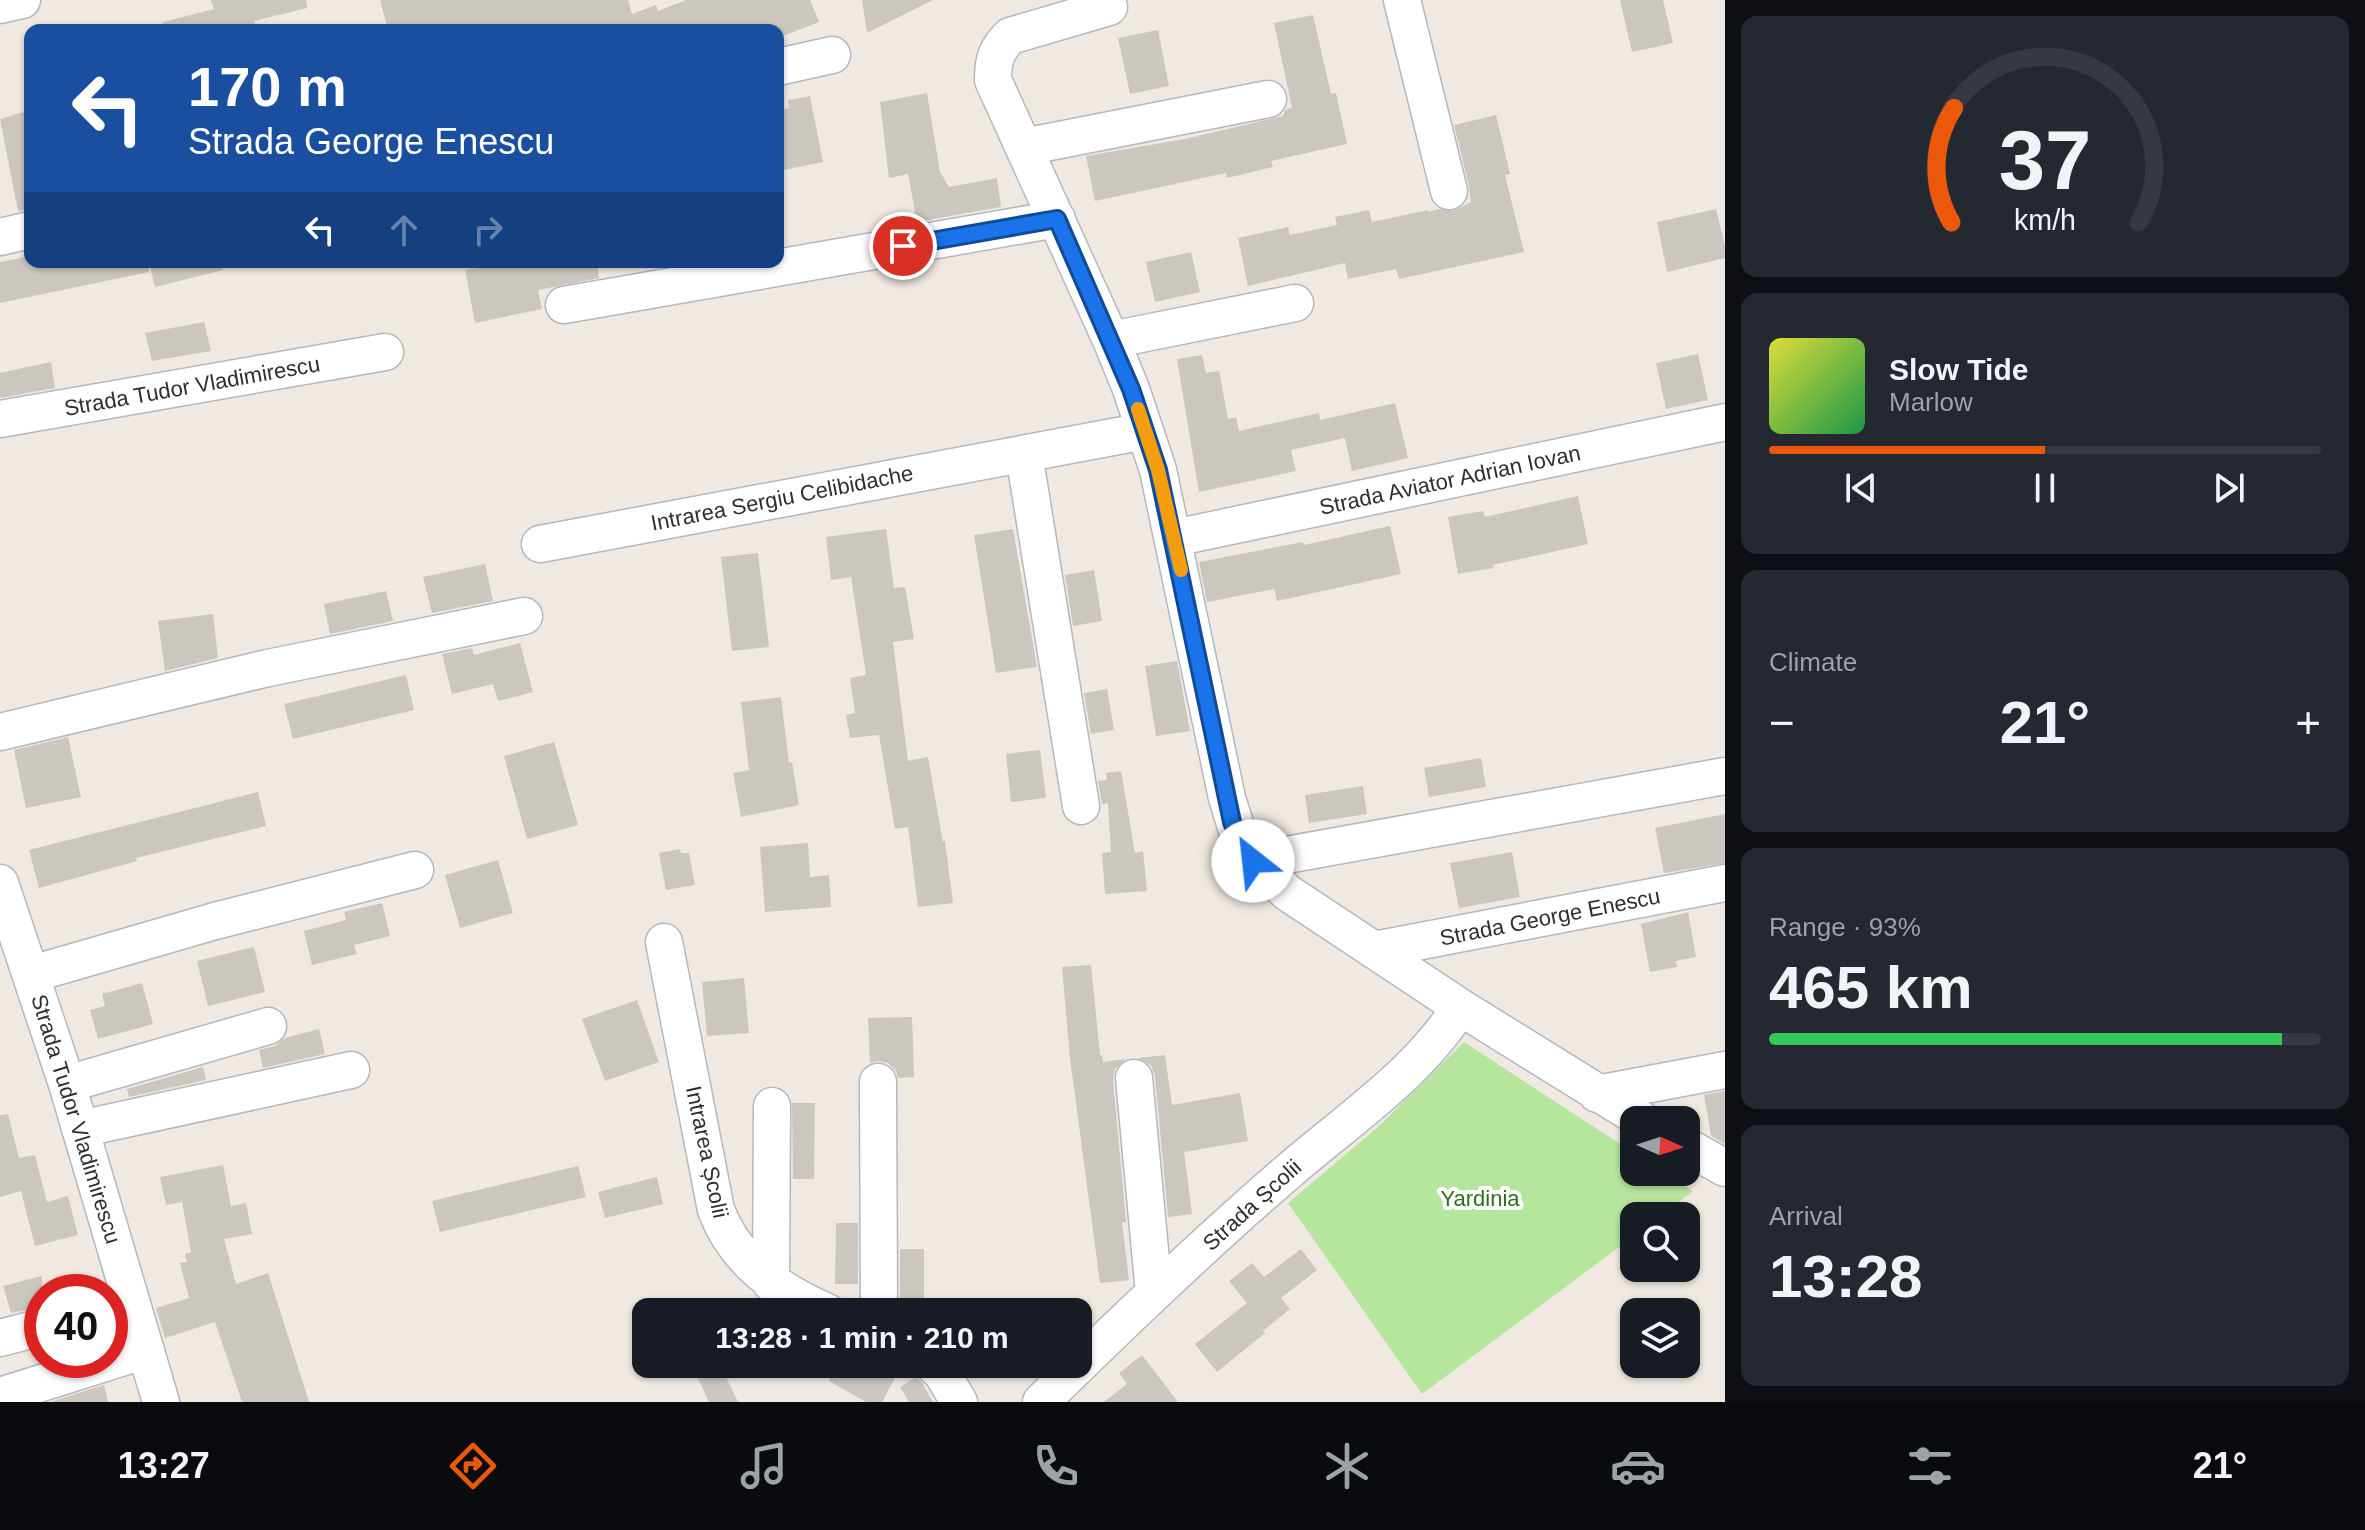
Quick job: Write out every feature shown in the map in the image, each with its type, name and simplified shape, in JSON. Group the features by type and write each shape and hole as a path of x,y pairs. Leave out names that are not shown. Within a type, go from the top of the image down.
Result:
{"street":[{"path":"0,5 22,0"},
{"path":"1402,0 1449,191"},
{"path":"1119,2 1010,36 998,48 993,63 993,80 1111,340 1158,470 1232,822 1240,840 1253,861 1288,893 1460,1007 1620,1107"},
{"path":"784,66 832,55"},
{"path":"1024,147 1268,99"},
{"path":"784,267 1057,219"},
{"path":"0,237 24,231"},
{"path":"564,305 776,268"},
{"path":"1111,340 1295,303"},
{"name":"Strada Tudor Vladimirescu","path":"0,419 385,352"},
{"name":"Strada Aviator Adrian Iovan","path":"1174,538 1725,422"},
{"name":"Intrarea Sergiu Celibidache","path":"540,544 1145,431"},
{"path":"1024,454 1081,806"},
{"path":"0,732 268,668 524,616"},
{"path":"1253,861 1725,776"},
{"path":"32,974 215,921 415,870"},
{"name":"Strada Tudor Vladimirescu","path":"0,883 67,1084 114,1274"},
{"name":"Strada George Enescu","path":"1374,950 1725,883"},
{"name":"Intrarea Școlii","path":"664,942 716,1210 736,1248 771,1283 800,1298"},
{"name":"Strada Școlii","path":"1041,1402 1154,1293 1394,1082 1439,1037 1460,1007"},
{"path":"67,1084 268,1026"},
{"path":"80,1129 351,1070"},
{"path":"1597,1094 1725,1070"},
{"path":"1134,1078 1154,1293"},
{"path":"878,1082 879,1298"},
{"path":"771,1283 772,1106"},
{"path":"1700,1154 1725,1168"},
{"name":"Strada Tudor Vladimirescu","path":"128,1318 146,1350 161,1402"},
{"path":"0,1338 24,1332"},
{"path":"0,1396 146,1350"},
{"path":"945,1378 959,1402"}],"green space":[{"name":"Yardinia","path":"1464,1042 1620,1144 1620,1186 1685,1186 1693,1191 1678,1202 1620,1202 1620,1246 1422,1394 1288,1203 1378,1127"}],"building":[{"path":"211,0 306,0 307,8 254,21 255,24 163,24 214,9"},
{"path":"380,0 628,0 632,14 656,5 658,11 686,0 810,0 819,22 784,36 784,24 386,24"},
{"path":"862,0 933,0 867,33"},
{"path":"1620,0 1663,0 1673,43 1632,52"},
{"path":"1313,15 1331,94 1336,93 1347,144 1271,161 1273,167 1227,178 1226,173 1095,201 1086,156 1185,139 1283,116 1285,110 1292,108 1274,23"},
{"path":"1158,30 1169,86 1130,94 1118,38"},
{"path":"927,93 940,172 949,187 997,178 1001,207 917,222 908,174 889,178 880,102"},
{"path":"810,96 823,162 784,170 784,109 789,108 788,100"},
{"path":"24,112 24,210 18,211 0,119"},
{"path":"1496,115 1510,174 1505,175 1524,252 1399,279 1396,269 1348,279 1345,263 1248,286 1238,238 1288,227 1290,235 1337,225 1335,217 1369,210 1372,222 1428,210 1453,211 1471,202 1454,125"},
{"path":"1716,209 1725,258 1667,272 1657,222"},
{"path":"1191,252 1200,292 1155,302 1146,262"},
{"path":"24,257 24,268 149,268 149,272 0,303 0,262"},
{"path":"150,268 223,268 223,270 155,287"},
{"path":"598,268 599,278 538,290 542,309 475,323 465,270"},
{"path":"204,322 211,351 152,361 145,333"},
{"path":"1698,354 1708,400 1666,409 1656,363"},
{"path":"1202,355 1206,373 1219,371 1228,419 1236,417 1239,431 1319,413 1320,420 1395,403 1408,458 1352,471 1345,438 1291,450 1296,471 1199,492 1177,359"},
{"path":"51,362 55,388 0,398 0,373"},
{"path":"1578,496 1588,544 1458,574 1448,517 1483,511 1485,517"},
{"path":"1390,526 1401,574 1277,601 1274,589 1207,602 1199,562 1303,542 1304,545"},
{"path":"886,529 894,588 905,587 914,639 893,642 908,761 928,757 945,841 953,903 918,907 908,827 895,829 879,735 850,738 846,715 855,713 850,678 866,675 851,577 831,580 826,537"},
{"path":"1013,529 1037,667 996,673 974,535"},
{"path":"758,553 769,647 732,651 721,557"},
{"path":"485,564 493,601 432,613 423,577"},
{"path":"1094,570 1102,621 1073,626 1065,575"},
{"path":"386,591 393,621 330,634 324,604"},
{"path":"213,614 218,658 165,671 158,621"},
{"path":"520,643 533,692 498,701 493,684 452,694 442,654 472,648 474,655"},
{"path":"1177,661 1190,731 1156,736 1145,666"},
{"path":"406,675 414,710 293,739 284,704"},
{"path":"1107,689 1114,730 1091,734 1084,693"},
{"path":"781,697 789,763 792,762 799,805 741,817 733,773 749,770 741,702"},
{"path":"68,737 81,797 26,808 14,750"},
{"path":"554,742 578,825 527,839 504,756"},
{"path":"1040,750 1046,798 1011,802 1006,754"},
{"path":"1481,758 1486,787 1429,797 1424,768"},
{"path":"1121,771 1135,853 1143,851 1147,891 1105,894 1102,853 1111,852 1108,803 1102,804 1098,781 1107,780 1106,773"},
{"path":"1363,786 1367,814 1309,823 1305,795"},
{"path":"258,792 266,826 136,858 137,861 39,888 29,850"},
{"path":"1725,814 1725,863 1664,873 1655,828"},
{"path":"808,843 810,877 829,875 831,907 765,912 760,847"},
{"path":"680,849 681,853 689,853 695,885 666,890 659,853"},
{"path":"1512,852 1520,897 1459,908 1450,863"},
{"path":"498,860 513,913 460,928 445,875"},
{"path":"382,903 390,936 354,945 357,954 312,965 304,931 346,920 344,912"},
{"path":"1688,912 1696,957 1676,961 1677,967 1650,972 1641,924"},
{"path":"254,947 265,992 208,1006 197,961"},
{"path":"1091,965 1100,1055 1103,1062 1126,1059 1115,1069 1113,1080 1126,1222 1122,1223 1129,1280 1100,1283 1070,1058 1062,967"},
{"path":"744,978 749,1033 707,1036 702,982"},
{"path":"142,983 153,1024 98,1039 90,1010 105,1006 102,994"},
{"path":"637,1000 659,1062 605,1081 582,1019"},
{"path":"912,1017 914,1077 898,1078 888,1063 870,1063 868,1018"},
{"path":"319,1029 325,1054 263,1068 259,1050 275,1046 285,1038"},
{"path":"1165,1055 1172,1105 1240,1093 1248,1141 1184,1152 1192,1214 1168,1217 1155,1076 1151,1065 1138,1058"},
{"path":"203,1067 206,1080 129,1097 127,1089"},
{"path":"1725,1091 1725,1144 1711,1136 1704,1095"},
{"path":"792,1103 815,1103 814,1179 793,1179"},
{"path":"8,1114 19,1158 35,1155 47,1202 68,1196 78,1235 35,1246 21,1191 0,1197 0,1115"},
{"path":"223,1165 231,1206 246,1203 252,1234 224,1239 236,1284 268,1273 309,1402 242,1402 215,1322 165,1338 156,1308 189,1298 180,1263 187,1262 185,1254 191,1252 182,1202 166,1205 160,1177"},
{"path":"578,1166 586,1197 440,1232 432,1201"},
{"path":"657,1177 663,1204 605,1218 598,1192"},
{"path":"836,1223 858,1223 858,1284 835,1284"},
{"path":"900,1249 924,1249 924,1298 900,1298"},
{"path":"1301,1249 1317,1270 1281,1298 1290,1309 1217,1372 1195,1344 1247,1303 1229,1281 1252,1263 1264,1277"},
{"path":"24,1281 24,1310 11,1313 3,1286"},
{"path":"1142,1355 1178,1402 1104,1402 1127,1384 1119,1373"},
{"path":"698,1378 727,1378 738,1402 709,1402"},
{"path":"831,1378 895,1378 882,1402 866,1402 829,1381"},
{"path":"917,1378 933,1402 909,1402 900,1387"},
{"path":"104,1385 108,1402 53,1402 53,1401"}],"slow traffic":[{"path":"1138,409 1158,470 1181,570"}],"route":[{"path":"903,246 1057,219 1131,389 1158,470 1232,822 1253,861"}]}
